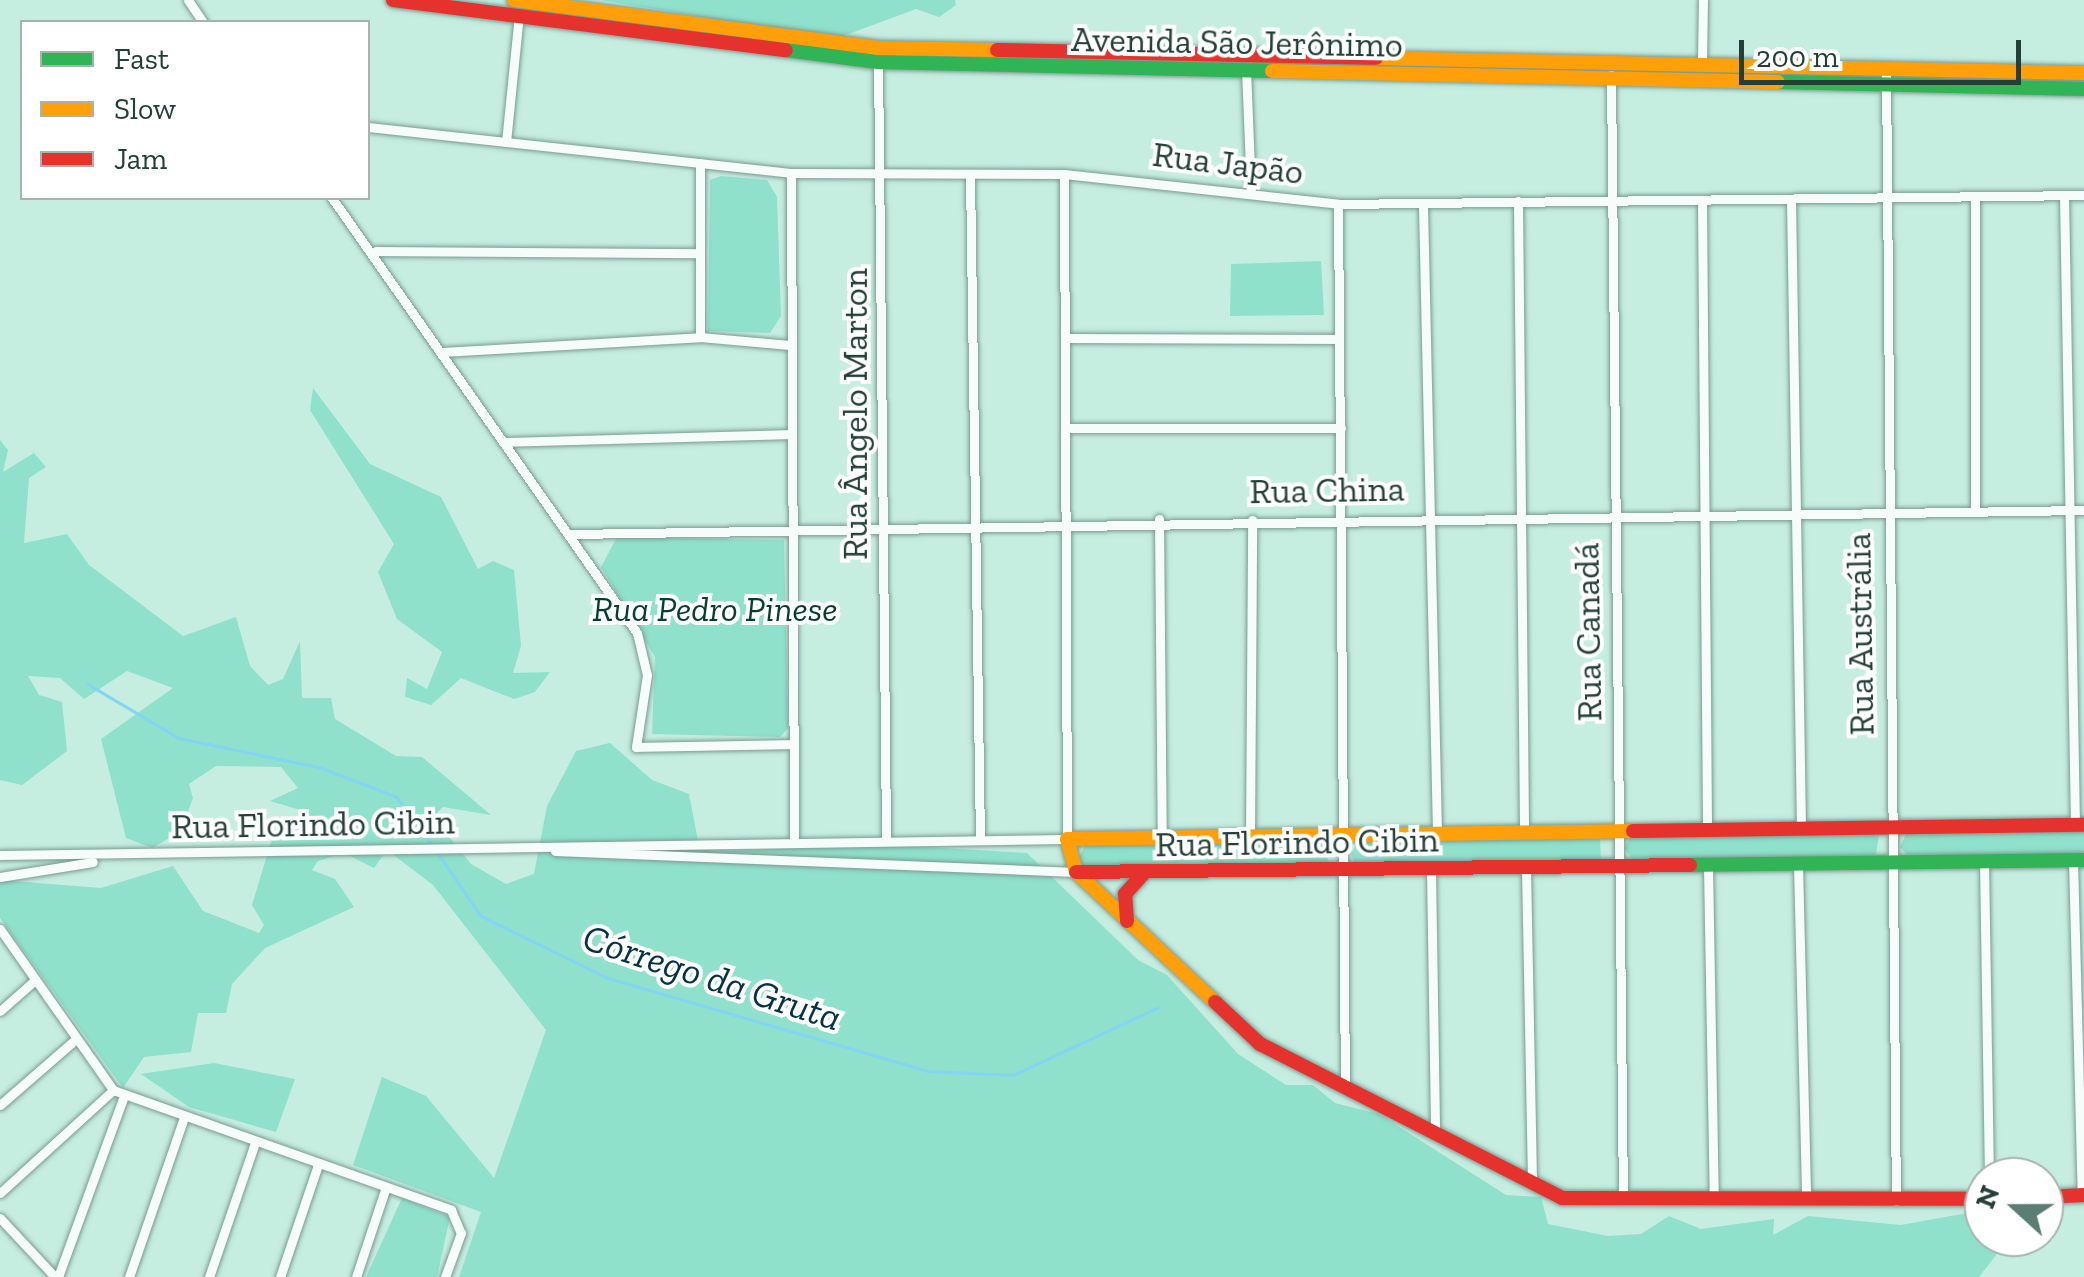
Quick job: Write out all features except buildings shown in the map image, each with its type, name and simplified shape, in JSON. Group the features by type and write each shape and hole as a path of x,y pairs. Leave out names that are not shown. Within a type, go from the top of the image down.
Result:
{"street":[{"name":"Avenida São Jerônimo","path":"393,0 518,18 877,55 1246,74 2084,89"},
{"name":"Avenida São Jerônimo","path":"517,0 668,18 877,55 1611,60 2084,74"},
{"path":"506,142 517,0"},
{"path":"1702,62 1703,0"},
{"path":"668,18 668,34"},
{"name":"Rua Ângelo Marton","path":"877,55 886,841"},
{"path":"1246,57 1251,192"},
{"name":"Rua Canadá","path":"1611,60 1623,1202"},
{"name":"Rua Austrália","path":"1886,66 1889,863 1896,1200"},
{"name":"Rua Japão","path":"370,127 792,173 1064,174 1338,204 1423,206 2084,195"},
{"path":"700,163 700,337"},
{"path":"792,173 789,434 794,842"},
{"path":"1064,174 1070,428 1067,839 1076,872 1228,1020 1345,1091 1532,1184 1589,1203 1964,1199"},
{"path":"970,175 980,840"},
{"path":"1974,196 1974,511"},
{"path":"2064,196 2079,824"},
{"path":"334,200 376,252 504,442 572,534 646,654 636,747 794,744"},
{"path":"1702,200 1707,828"},
{"path":"1791,200 1801,827"},
{"path":"1518,202 1524,516 1524,831"},
{"path":"1338,204 1345,1091"},
{"path":"1423,206 1436,834"},
{"path":"376,252 700,253"},
{"path":"442,352 700,337 790,345"},
{"path":"1067,338 1338,339"},
{"path":"1070,428 1340,428"},
{"path":"504,442 789,434"},
{"name":"Rua China","path":"572,534 791,525 1159,519 2084,510"},
{"path":"1159,519 1162,838"},
{"path":"1250,837 1252,520"},
{"name":"Rua Florindo Cibin","path":"0,856 116,858 794,842 2079,824"},
{"name":"Rua Florindo Cibin","path":"512,848 1143,874 2078,860"},
{"name":"Rua Florindo Cibin","path":"0,877 116,858"},
{"path":"2078,860 2083,1196"},
{"path":"1984,862 1989,1157"},
{"path":"1798,864 1806,1200"},
{"path":"1708,866 1714,1200"},
{"path":"1526,868 1532,1184"},
{"path":"1431,870 1435,1136"},
{"path":"1127,922 1125,894 1143,874"},
{"path":"0,929 114,1090 182,1120 451,1210 461,1233 446,1277"},
{"path":"0,1010 35,980"},
{"path":"0,1104 76,1039"},
{"path":"0,1193 114,1090"},
{"path":"0,1218 56,1277 124,1096"},
{"path":"130,1277 182,1120"},
{"path":"209,1277 255,1143"},
{"path":"280,1277 318,1165"},
{"path":"356,1277 386,1187"}],"green space":[{"path":"601,0 955,0 956,5 939,17 916,9 835,39"},
{"path":"721,176 767,180 777,197 781,316 770,333 708,331 710,180"},
{"path":"1321,261 1324,315 1230,316 1231,264"},
{"path":"313,388 370,464 441,497 478,569 493,561 514,570 521,646 513,673 550,672 535,692 514,699 461,678 431,705 405,697 407,678 427,689 442,652 397,619 378,572 394,544 310,410"},
{"path":"0,440 8,450 3,472 34,453 46,467 29,478 24,543 67,534 89,565 183,636 236,617 250,666 268,685 283,679 300,641 302,698 331,698 335,719 396,756 422,757 491,815 443,807 433,817 471,864 506,884 534,874 547,806 576,751 610,743 652,780 689,794 698,841 711,852 876,844 1027,853 1138,960 1167,975 1238,1054 1286,1085 1313,1085 1335,1103 1379,1114 1506,1195 1541,1197 1548,1224 1608,1236 1641,1234 1669,1216 1701,1229 1774,1219 1773,1235 1808,1216 1901,1225 1964,1214 1964,1257 1994,1257 1979,1277 459,1277 481,1212 353,1165 382,1077 426,1096 494,1178 546,1030 433,885 387,850 374,868 344,853 318,861 312,870 335,879 354,907 265,948 232,984 226,1013 198,1013 191,1052 144,1057 123,1088 0,918 0,880 101,888 173,866 203,911 259,933 264,925 252,905 271,842 304,811 270,801 298,788 281,767 216,766 189,784 193,798 180,832 152,848 126,838 101,739 173,688 127,671 84,699 60,678 28,676 39,695 62,702 67,751 22,785 0,780"},
{"name":"Rua Pedro Pinese","path":"617,537 784,540 788,728 780,737 652,734 655,657 601,567"},
{"path":"2084,831 2084,854 1907,855 1900,847 1906,834"},
{"path":"1879,834 1876,855 1634,862 1624,848 1630,837"},
{"path":"1600,837 1601,861 1355,865 1351,854 1357,843"},
{"path":"1322,841 1329,863 1082,866 1079,857 1085,846"},
{"path":"214,1063 295,1079 276,1132 189,1107 141,1074"},
{"path":"402,1198 450,1217 437,1277 366,1277"}],"waterway":[{"name":"Córrego da Gruta","path":"88,684 179,738 322,768 397,797 433,846"},
{"name":"Córrego da Gruta","path":"438,853 481,916 608,978 928,1071 1013,1075 1157,1008"}],"traffic: fast":[{"path":"786,50 878,62 1272,71"},
{"path":"1778,82 2084,89"},
{"path":"1690,865 2084,860"}],"traffic: slow":[{"path":"514,0 877,48 997,50"},
{"path":"1376,58 2084,73"},
{"path":"1272,71 1778,82"},
{"path":"1215,1002 1076,872 1067,839 1633,831"}],"traffic: jam":[{"path":"393,0 786,50"},
{"path":"997,50 1376,58"},
{"path":"1633,831 2084,825"},
{"path":"1076,872 1690,865"},
{"path":"1127,921 1125,894 1143,874"},
{"path":"1215,1002 1260,1044 1562,1198 1964,1199"},
{"path":"2064,1196 2084,1195"}]}
